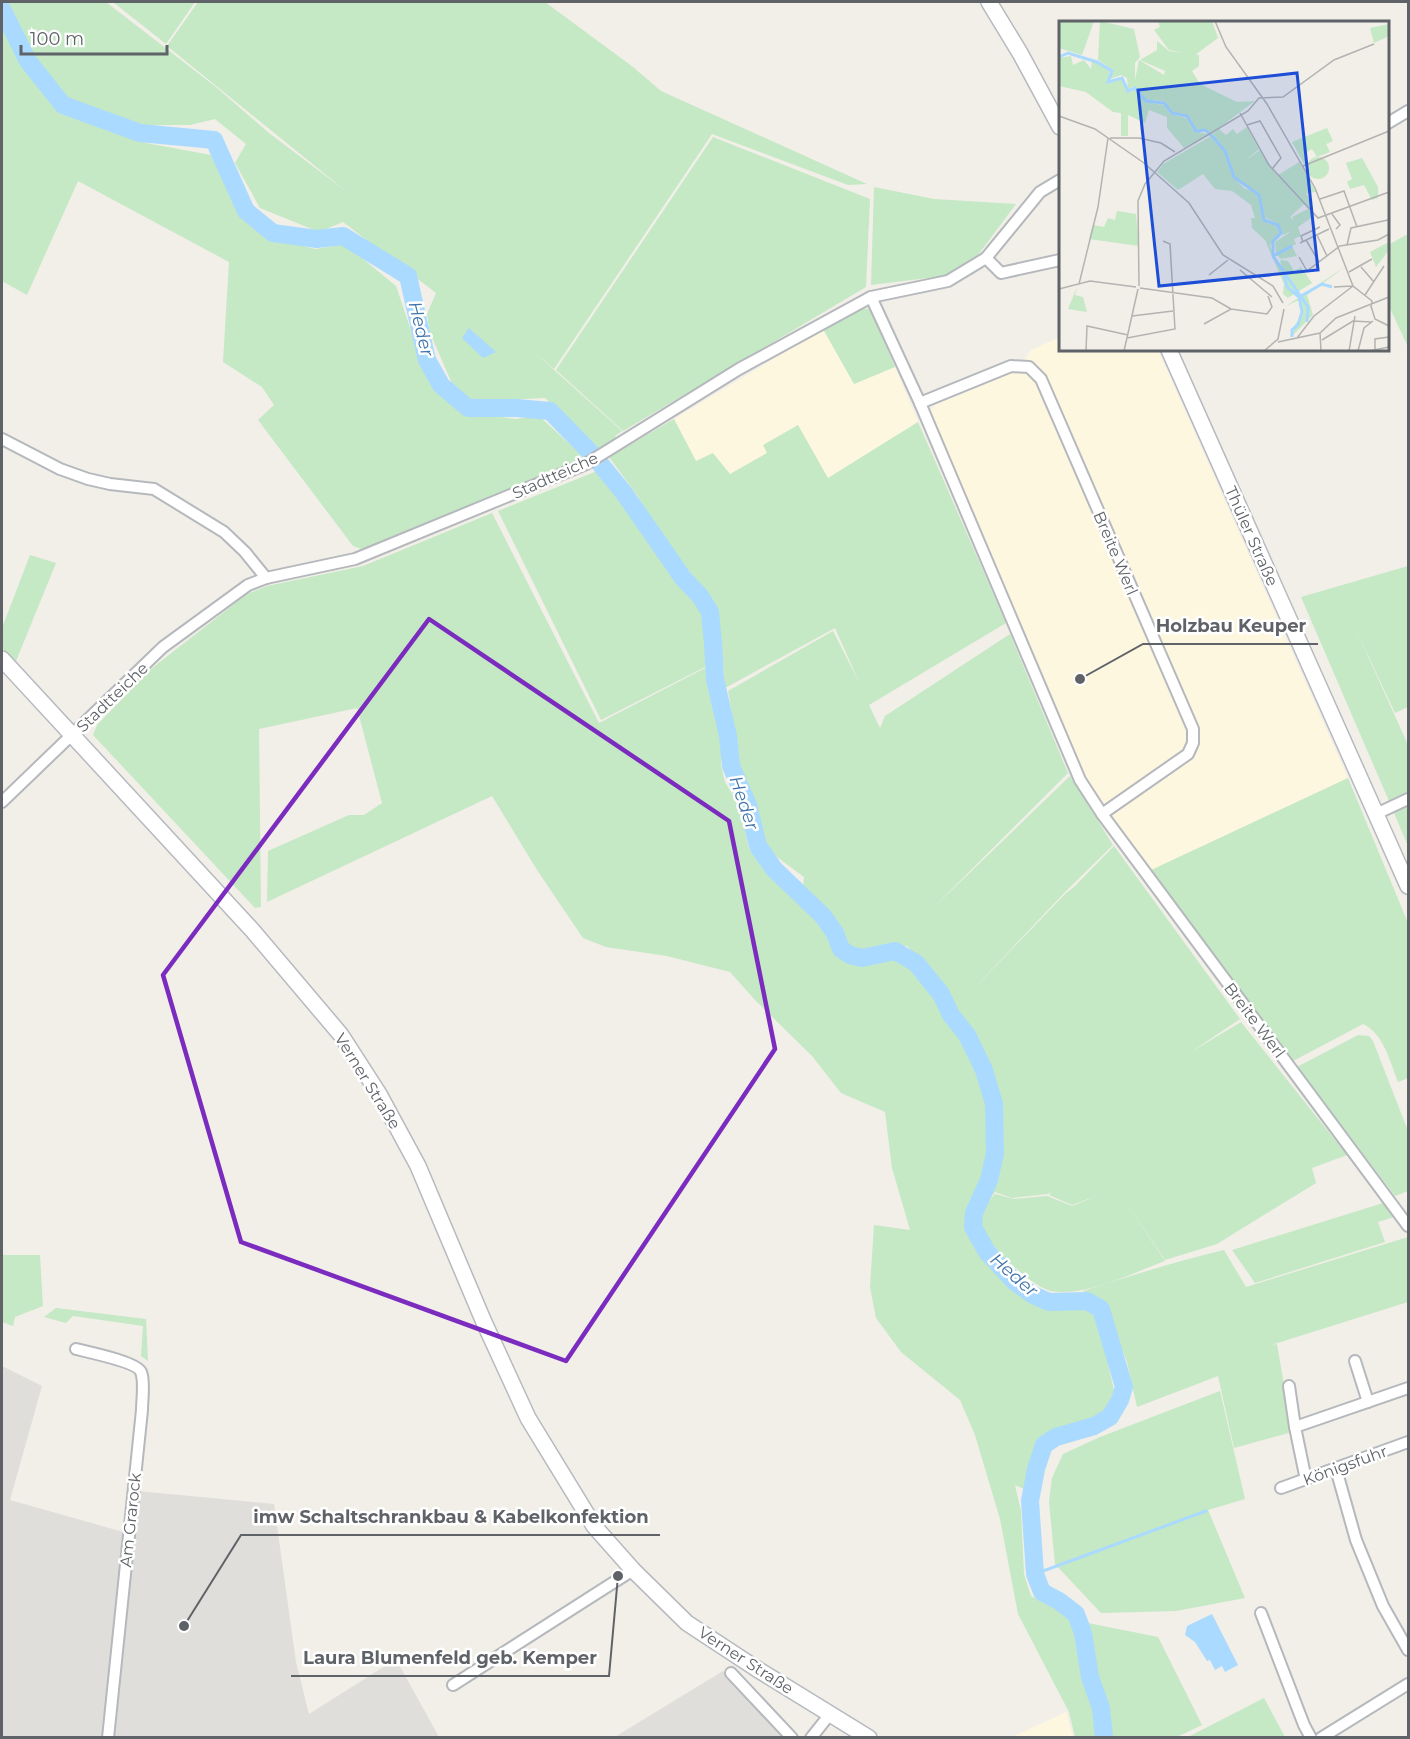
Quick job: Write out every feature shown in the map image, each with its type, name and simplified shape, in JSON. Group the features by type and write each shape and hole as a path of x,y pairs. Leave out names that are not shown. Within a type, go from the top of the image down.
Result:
{"main road":[{"path":"988,2 1020,53 1059,125"},
{"name":"Thüler Straße","path":"1169,351 1408,886"},
{"name":"Verner Straße","path":"2,659 254,931 341,1035 379,1094 418,1167 483,1320 528,1418 594,1526 633,1570 687,1623 757,1669 869,1737"}],"street":[{"path":"1389,122 1408,111"},
{"name":"Stadtteiche","path":"2,802 30,772 73,735 163,647 248,585 266,578 355,559 586,464 740,369 871,297 948,281 986,258 1040,192 1059,181"},
{"path":"986,258 1001,273 1059,260"},
{"name":"Breite Werl","path":"871,297 920,403 1080,780 1102,814 1408,1226"},
{"name":"Breite Werl","path":"920,403 1011,366 1029,367 1041,379 1192,729 1193,743 1188,754 1102,814"},
{"path":"2,440 60,469 88,479 154,489 224,532 245,552 266,578"},
{"path":"1376,814 1408,799"},
{"name":"Am Grarock","path":"76,1349 130,1364 139,1368 142,1375 142,1410 108,1737"},
{"path":"1354,1360 1368,1402"},
{"path":"1288,1386 1306,1479"},
{"path":"1295,1427 1408,1388"},
{"name":"Königsfuhr","path":"1281,1488 1408,1442"},
{"path":"1336,1469 1356,1540 1383,1606 1408,1650"},
{"path":"453,1685 633,1570"},
{"path":"1261,1613 1304,1725 1311,1737"},
{"name":"Verner Straße","path":"731,1673 792,1737"},
{"path":"1320,1737 1408,1684"},
{"path":"811,1737 830,1714"}],"highlighted area":[{"path":"429,619 729,821 775,1049 566,1361 241,1242 163,975"}],"shaded area":[{"path":"823,329 854,384 895,367 918,422 828,478 764,444 767,453 730,475 696,461 674,419"},
{"path":"1059,337 1059,351 1158,351 1348,778 1149,871 1085,776 928,413 935,405 1017,371 1031,350"},
{"path":"2,1366 42,1386 10,1500 134,1535 138,1491 274,1504 296,1662 309,1714 396,1659 439,1737 2,1737"},
{"path":"723,1671 781,1737 613,1738"},
{"path":"1066,1712 1073,1737 1012,1737"}],"green space":[{"path":"2,2 106,2 216,87 269,133 347,192 167,46 198,2 545,2 633,67 661,91 867,184 848,185 712,134 554,369 532,350 622,431 615,436 617,439 602,451 545,398 478,401 465,397 454,388 430,333 427,314 436,293 343,222 319,232 260,208 235,163 246,144 215,119 190,125 139,125 68,99 35,59"},
{"path":"113,2 195,2 166,44"},
{"path":"2,26 25,65 62,114 146,143 211,155 244,214 272,239 316,249 345,244 396,286 422,363 437,390 465,412 516,419 539,416 586,459 364,550 353,546 258,420 274,405 262,387 223,362 229,262 78,181 27,295 2,281"},
{"path":"713,137 870,199 866,287 623,431 556,370"},
{"path":"874,187 934,199 1016,204 978,255 944,276 871,285"},
{"path":"1408,234 1408,347 1389,306 1389,244"},
{"path":"860,308 870,309 895,367 854,384 823,329"},
{"path":"674,419 696,461 713,453 730,474 767,453 763,445 798,425 828,478 918,422 1006,623 869,705 880,728 885,716 1010,634 1068,773 930,911 1070,776 1113,845 960,1003 1114,846 1240,1019 1191,1052 1241,1022 1347,1155 1312,1168 1316,1183 1217,1244 1165,1260 1117,1189 1165,1261 1109,1283 1079,1291 1051,1291 1043,1288 1009,1262 984,1230 981,1222 986,1204 980,1213 971,1209 977,1191 969,1211 968,1226 982,1254 1009,1285 1048,1307 1072,1308 1085,1305 1096,1312 1116,1399 1104,1412 1040,1440 1024,1489 1015,1485 1021,1511 1024,1574 1031,1596 1056,1609 1070,1620 1077,1635 1085,1678 1097,1710 1099,1737 1075,1737 1069,1712 1018,1614 1000,1519 975,1435 960,1400 901,1352 876,1318 870,1287 874,1225 910,1230 892,1168 885,1112 841,1093 812,1056 730,972 667,956 606,947 583,938 537,870 492,796 267,902 268,851 349,815 364,815 382,803 357,708 259,729 261,907 255,908 93,735 97,725 151,669 247,594 267,586 363,566 492,513 599,723 709,666 709,677 723,737 721,765 725,782 740,807 749,849 771,877 818,920 839,955 850,964 892,958 902,961 913,969 934,994 964,1046 948,989 907,946 868,951 849,946 830,918 803,886 804,877 765,846 754,806 737,768 734,725 728,691 833,631 860,684 835,628 725,688 721,641 714,604 659,531 637,495 609,457","holes":["995,1192 1012,1198 1051,1192 1049,1195 1072,1205 1102,1194 1072,1206 1047,1196 1014,1199 995,1194 988,1202"]},
{"path":"597,471 620,498 679,582 697,602 705,615 709,643 709,665 601,720 498,511"},
{"path":"30,555 56,563 16,661 2,648 2,628"},
{"path":"1408,566 1408,707 1395,713 1353,623 1408,745 1408,792 1389,801 1301,597"},
{"path":"1348,778 1408,923 1408,1078 1398,1082 1381,1041 1363,1024 1293,1061 1149,871"},
{"path":"1408,806 1408,846 1394,813"},
{"path":"1358,1035 1369,1036 1373,1041 1408,1131 1408,1191 1395,1196 1297,1067"},
{"path":"1383,1203 1394,1217 1378,1222 1385,1242 1255,1283 1232,1250"},
{"path":"1408,1237 1408,1302 1271,1345 1277,1344 1292,1432 1234,1448 1218,1376 1137,1407 1127,1362 1104,1303 1083,1291 1224,1250 1246,1287"},
{"path":"2,1255 40,1255 43,1306 15,1317 13,1326 2,1322"},
{"path":"56,1308 146,1319 148,1361 141,1356 143,1326 73,1316 66,1323 44,1317"},
{"path":"1220,1391 1245,1499 1208,1510 1245,1598 1176,1611 1101,1613 1055,1564 1049,1502 1052,1478 1063,1454 1100,1437"},
{"path":"1083,1622 1158,1637 1202,1725 1177,1737 1107,1737 1106,1710 1094,1675 1088,1633"},
{"path":"1264,1698 1285,1737 1188,1737"}],"water":[{"path":"469,328 496,352 483,358 462,338"},
{"path":"1212,1614 1238,1665 1225,1672 1222,1666 1215,1670 1195,1642 1185,1635 1187,1626"}],"waterway":[{"name":"Heder","path":"2,9 28,61 63,105 140,133 214,140 246,211 273,233 317,239 343,236 408,276 427,360 441,385 468,408 550,411 593,455 624,493 683,578 700,596 710,612 715,679 728,736 731,766 748,805 758,846 774,869 823,916 835,933 841,949 850,955 862,958 895,951 916,963 941,994 951,1015 967,1035 984,1070 994,1104 995,1153 989,1180 974,1213 973,1227 987,1252 1015,1282 1033,1295 1049,1302 1087,1301 1101,1309 1124,1387 1120,1400 1110,1417 1094,1426 1056,1437 1044,1445 1036,1469 1030,1501 1035,1574 1042,1592 1076,1614 1083,1633 1090,1677 1101,1708 1104,1738"},
{"path":"1035,1574 1206,1511"}],"place":[{"name":"Holzbau Keuper","path":"1080,679"},
{"name":"Laura Blumenfeld geb. Kemper","path":"618,1576"},
{"name":"imw Schaltschrankbau & Kabelkonfektion","path":"184,1626"}]}
